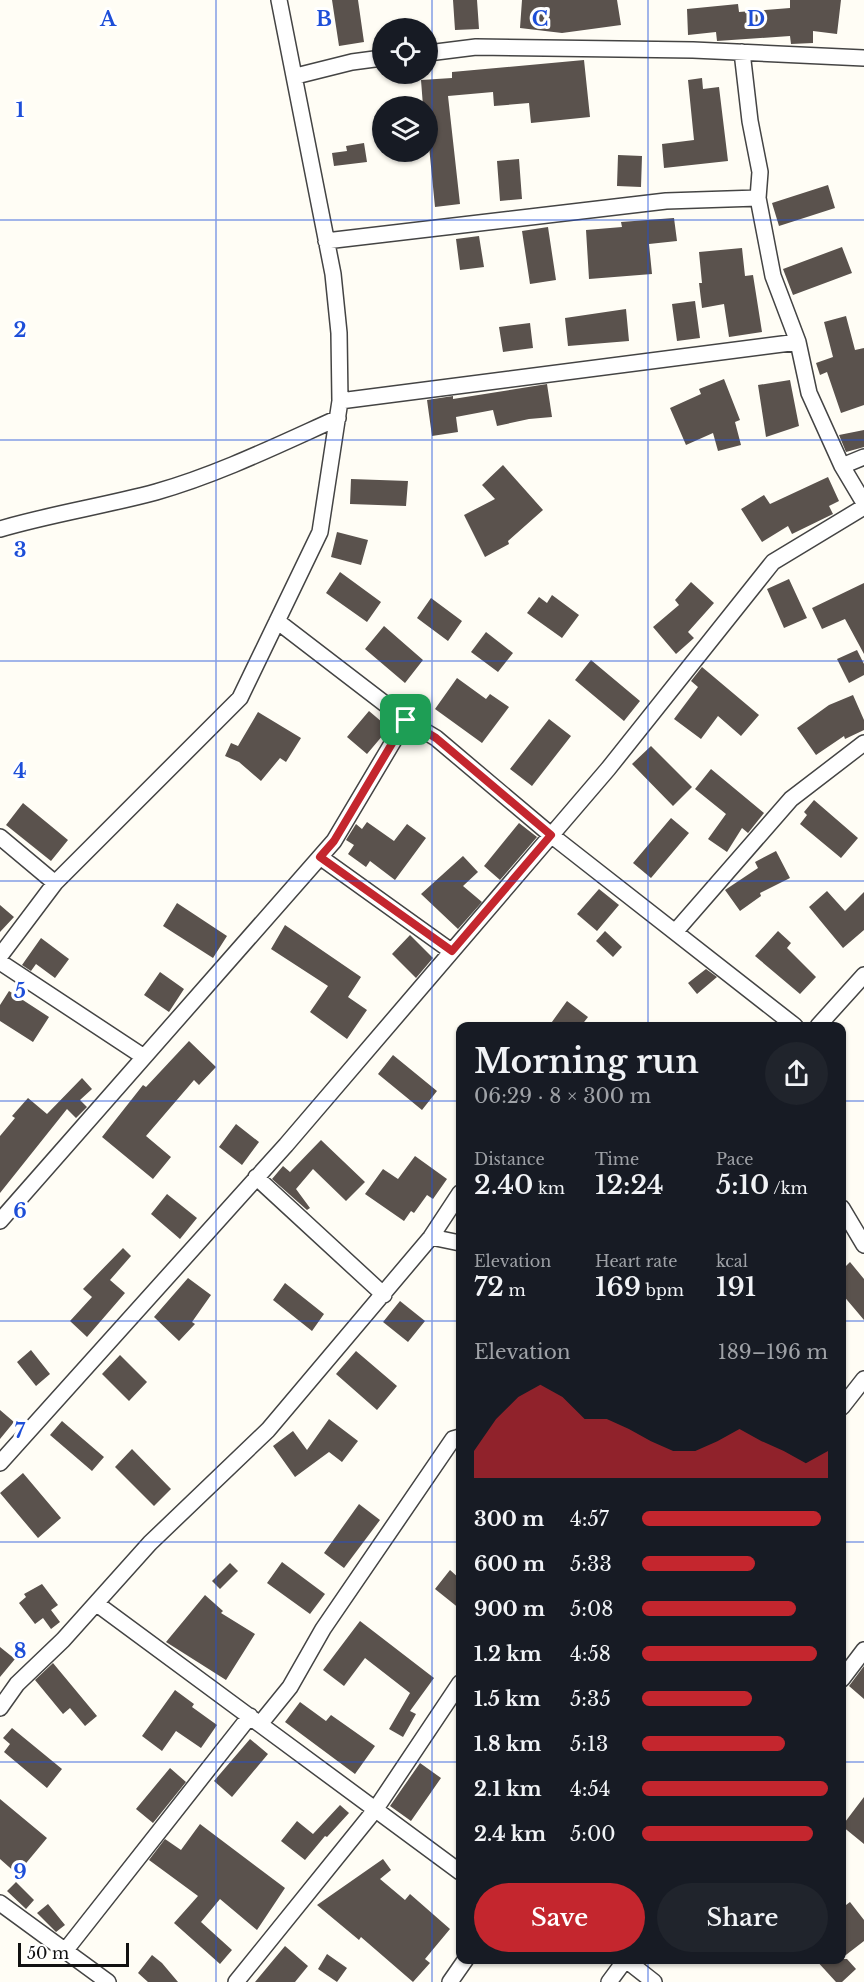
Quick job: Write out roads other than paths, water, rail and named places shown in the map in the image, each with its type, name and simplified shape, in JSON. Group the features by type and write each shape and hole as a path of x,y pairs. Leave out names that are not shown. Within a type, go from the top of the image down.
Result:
{"street":[{"path":"0,956 55,884 240,698 320,532 340,401 338,321 333,274 296,76 279,0"},
{"path":"438,52 476,47 742,52 864,58"},
{"path":"0,1463 256,1178 608,769 773,561 864,505 842,466 809,393 798,342 773,276 758,198 760,172 750,121 742,52"},
{"path":"296,76 372,59"},
{"path":"326,241 666,201 758,198"},
{"path":"340,401 798,342"},
{"path":"0,529 48,515 156,492 248,459 338,418"},
{"path":"842,466 864,457"},
{"path":"277,621 406,720 436,738 551,835 790,1022"},
{"path":"0,1221 334,841 406,720"},
{"path":"675,932 791,799 864,743"},
{"path":"0,837 55,884"},
{"path":"320,857 452,951"},
{"path":"0,962 144,1057"},
{"path":"822,1022 864,975"},
{"path":"256,1178 384,1295"},
{"path":"0,1708 17,1684 97,1604 150,1543 268,1430 384,1295 431,1237 456,1199"},
{"path":"846,1215 864,1245"},
{"path":"431,1237 456,1242"},
{"path":"846,1402 864,1378"},
{"path":"65,1951 255,1720 290,1687 323,1629 381,1542 453,1439 456,1438"},
{"path":"97,1604 456,1869"},
{"path":"846,1674 864,1650"},
{"path":"236,1982 375,1810 456,1689"},
{"path":"0,1903 108,1982"},
{"path":"450,1982 463,1964"},
{"path":"609,1982 622,1964"},
{"path":"632,1964 654,1982"}]}
